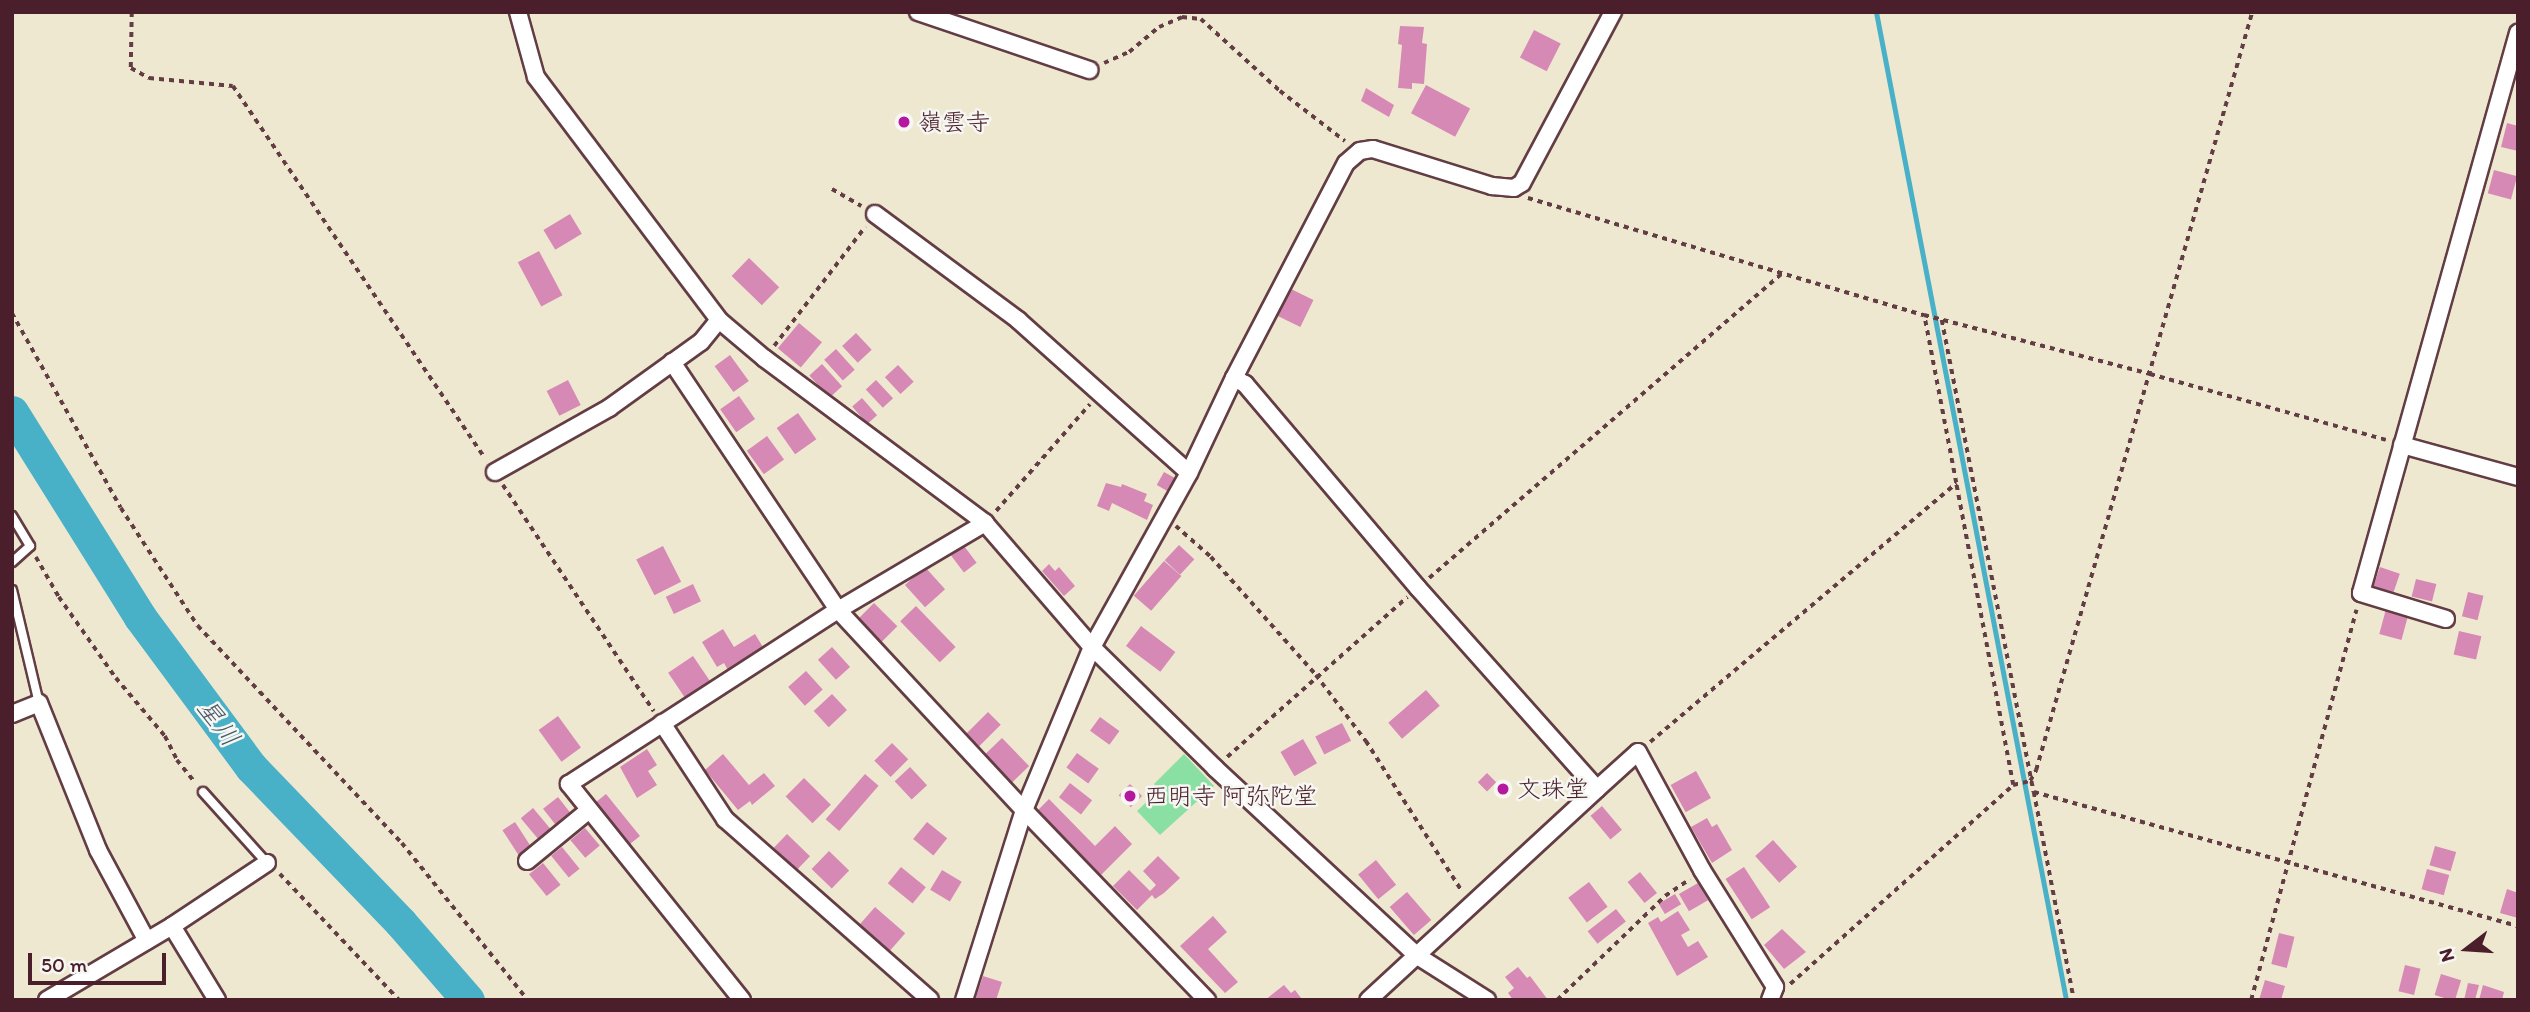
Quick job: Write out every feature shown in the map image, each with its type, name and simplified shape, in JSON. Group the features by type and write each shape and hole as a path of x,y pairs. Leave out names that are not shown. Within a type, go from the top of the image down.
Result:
{"street":[{"path":"518,12 536,77 719,320 764,358 985,523 1092,647 1215,768 1416,956 1487,1000"},
{"path":"918,12 1089,70"},
{"path":"964,1000 1024,810 1092,647 1189,473 1234,378 1346,163 1360,151 1373,149 1492,186 1514,188 1522,183 1612,12"},
{"path":"2446,619 2361,593 2518,33"},
{"path":"875,214 1018,320 1189,473"},
{"path":"495,472 609,408 701,342 719,320"},
{"path":"672,362 838,610 1024,810 1207,1000"},
{"path":"1234,378 1245,384 1418,588 1597,789"},
{"path":"2402,445 2518,477"},
{"path":"743,1000 569,784 838,610 985,523"},
{"path":"12,714 39,703 98,850 147,941"},
{"path":"662,723 725,819 930,1000"},
{"path":"1368,1000 1638,752 1702,870 1775,987 1777,995"},
{"path":"527,861 589,810"},
{"path":"47,1000 172,926 267,863"},
{"path":"172,926 217,1000"}],"lane":[{"path":"12,516 30,547 12,562"},
{"path":"12,590 39,703"},
{"path":"203,792 267,863"}],"path":[{"path":"132,12 131,68 149,78 233,86 662,723"},
{"path":"2031,781 2252,12"},
{"path":"1089,70 1129,52 1159,27 1192,16 1201,19 1280,91 1360,151"},
{"path":"1514,188 1529,199 1924,315 2150,374 2402,445"},
{"path":"764,358 875,214 832,189"},
{"path":"1215,768 1316,675 1782,273"},
{"path":"12,313 121,508 198,626 402,843 528,1000"},
{"path":"1924,315 2013,785"},
{"path":"1942,320 2074,1000"},
{"path":"985,523 1099,393"},
{"path":"1638,752 1956,483"},
{"path":"1164,516 1210,556 1316,675 1366,741 1471,905"},
{"path":"30,547 73,617 116,678 165,736 177,760 203,792"},
{"path":"2251,1000 2361,593"},
{"path":"1777,995 2013,785 2031,781"},
{"path":"2034,792 2518,926"},
{"path":"267,863 399,1000"},
{"path":"1558,1000 1665,896 1702,870"}],"green space":[{"path":"1184,754 1214,786 1160,835 1137,811 1159,790 1154,784"}],"building":[{"path":"1400,26 1424,27 1422,43 1427,44 1424,84 1412,83 1412,89 1398,88 1402,45 1398,44"},
{"path":"1534,30 1561,44 1547,71 1520,58"},
{"path":"1426,85 1470,108 1455,137 1411,113"},
{"path":"1366,88 1394,105 1389,117 1361,101"},
{"path":"2507,123 2518,126 2518,151 2501,147"},
{"path":"2494,170 2517,176 2511,199 2488,193"},
{"path":"570,214 582,234 555,250 543,230"},
{"path":"539,251 562,295 541,306 518,262"},
{"path":"749,258 779,287 762,305 732,276"},
{"path":"1291,289 1313,300 1300,327 1278,316"},
{"path":"799,323 822,342 801,368 778,348"},
{"path":"856,333 872,350 858,363 842,346"},
{"path":"836,349 855,370 843,381 824,360"},
{"path":"730,355 749,381 733,392 715,366"},
{"path":"822,364 842,386 829,398 809,375"},
{"path":"898,365 914,382 901,394 885,377"},
{"path":"568,380 581,405 559,416 547,391"},
{"path":"876,380 893,398 883,408 866,390"},
{"path":"739,396 755,419 736,432 720,409"},
{"path":"862,398 877,415 867,424 852,407"},
{"path":"798,413 816,439 795,454 777,428"},
{"path":"767,436 784,459 764,474 747,451"},
{"path":"1164,472 1175,478 1168,491 1157,485"},
{"path":"1106,483 1121,487 1122,484 1147,494 1144,501 1153,505 1147,520 1112,503 1109,511 1097,506"},
{"path":"961,542 977,563 964,572 948,552"},
{"path":"1179,545 1194,559 1180,575 1165,560"},
{"path":"663,546 681,582 654,595 636,560"},
{"path":"1164,561 1181,576 1151,611 1134,596"},
{"path":"1049,564 1055,571 1059,567 1075,586 1064,596 1042,571"},
{"path":"925,567 945,589 925,607 905,585"},
{"path":"2380,567 2400,574 2393,595 2373,588"},
{"path":"2416,579 2436,584 2432,602 2412,596"},
{"path":"693,584 701,601 674,614 666,597"},
{"path":"2468,592 2484,596 2477,620 2462,616"},
{"path":"874,603 897,626 881,643 858,619"},
{"path":"916,606 956,647 940,662 900,621"},
{"path":"2386,609 2408,615 2401,640 2379,634"},
{"path":"1141,626 1175,652 1160,672 1126,646"},
{"path":"723,629 734,647 755,634 766,652 730,674 724,663 717,667 702,642"},
{"path":"2459,631 2481,636 2476,660 2454,654"},
{"path":"832,647 850,667 836,680 818,660"},
{"path":"693,656 710,681 685,698 668,673"},
{"path":"806,671 823,690 805,706 788,687"},
{"path":"1426,690 1440,706 1402,739 1388,723"},
{"path":"832,694 847,710 829,727 814,711"},
{"path":"988,712 1001,725 977,749 964,736"},
{"path":"558,716 581,748 562,762 539,730"},
{"path":"1100,717 1119,731 1109,745 1090,731"},
{"path":"1342,723 1351,741 1324,754 1315,737"},
{"path":"1002,738 1029,766 1011,783 984,755"},
{"path":"1303,739 1317,763 1294,776 1280,752"},
{"path":"892,743 908,759 891,777 874,761"},
{"path":"647,749 657,765 648,771 657,785 637,798 620,767"},
{"path":"1077,753 1099,769 1088,783 1066,768"},
{"path":"723,754 749,785 764,773 775,786 752,805 750,801 738,810 705,770"},
{"path":"910,767 927,785 912,800 895,781"},
{"path":"1696,771 1711,798 1686,812 1671,785"},
{"path":"1487,773 1496,782 1487,791 1478,782"},
{"path":"865,774 879,786 839,831 826,819"},
{"path":"804,778 831,805 812,823 786,796"},
{"path":"1070,783 1092,800 1081,814 1059,797"},
{"name":"西明寺 阿弥陀堂","path":"1130,784 1142,796 1131,807 1119,795"},
{"path":"606,794 640,836 628,846 594,804"},
{"path":"558,797 573,816 558,828 543,809"},
{"path":"1049,799 1095,846 1115,826 1132,844 1101,875 1037,811"},
{"path":"1602,806 1622,830 1610,839 1591,816"},
{"path":"533,808 553,832 541,842 521,818"},
{"path":"1707,818 1712,827 1717,824 1732,850 1712,863 1691,827"},
{"path":"515,822 532,848 519,856 502,830"},
{"path":"927,822 947,838 933,855 913,839"},
{"path":"585,828 600,846 585,858 570,840"},
{"path":"787,834 810,856 797,870 774,848"},
{"path":"1773,840 1797,867 1779,883 1755,856"},
{"path":"2435,846 2456,852 2451,871 2429,865"},
{"path":"562,847 580,869 569,878 551,856"},
{"path":"829,851 849,870 832,888 812,869"},
{"path":"1158,856 1180,878 1155,899 1152,895 1137,910 1113,886 1129,870 1150,891 1156,885 1143,871"},
{"path":"1376,860 1396,885 1378,899 1358,874"},
{"path":"543,863 561,885 547,896 529,874"},
{"path":"901,867 926,887 913,903 888,883"},
{"path":"1744,867 1770,907 1752,919 1726,879"},
{"path":"2427,869 2449,875 2444,895 2422,889"},
{"path":"942,870 962,882 950,902 930,890"},
{"path":"1640,872 1657,893 1645,903 1628,882"},
{"path":"1589,882 1608,907 1587,922 1568,898"},
{"path":"1698,883 1708,900 1689,911 1679,894"},
{"path":"2507,889 2518,893 2518,918 2500,913"},
{"path":"1407,892 1431,920 1414,935 1390,907"},
{"path":"1675,894 1681,904 1665,914 1659,904"},
{"path":"875,907 905,933 890,951 860,924"},
{"path":"1616,909 1626,922 1597,944 1588,931"},
{"path":"1678,911 1690,930 1681,935 1688,947 1698,941 1708,957 1677,976 1648,923 1658,917 1661,922"},
{"path":"1213,916 1227,932 1208,949 1238,982 1225,993 1180,946"},
{"path":"1782,929 1806,952 1784,969 1764,945"},
{"path":"2279,933 2295,937 2287,968 2271,964"},
{"path":"2405,965 2421,969 2414,995 2398,991"},
{"path":"1518,967 1527,978 1530,976 1548,1000 1513,1000 1508,993 1514,988 1505,977"},
{"path":"2441,974 2461,980 2455,1000 2435,995"},
{"path":"983,976 1002,982 996,1000 975,1000"},
{"path":"2265,980 2285,986 2281,1000 2259,1000"},
{"path":"2468,983 2479,985 2475,1000 2464,1000"},
{"path":"1284,985 1291,993 1295,990 1301,998 1265,1000"},
{"path":"2483,985 2504,992 2502,1000 2479,1000"}],"waterway":[{"path":"1876,12 2066,1000"},
{"name":"星川","path":"12,412 140,617 251,767 401,923 468,1000"}],"place":[{"name":"嶺雲寺","path":"904,122"},
{"name":"文珠堂","path":"1503,789"},
{"name":"西明寺 阿弥陀堂","path":"1130,796"}]}
